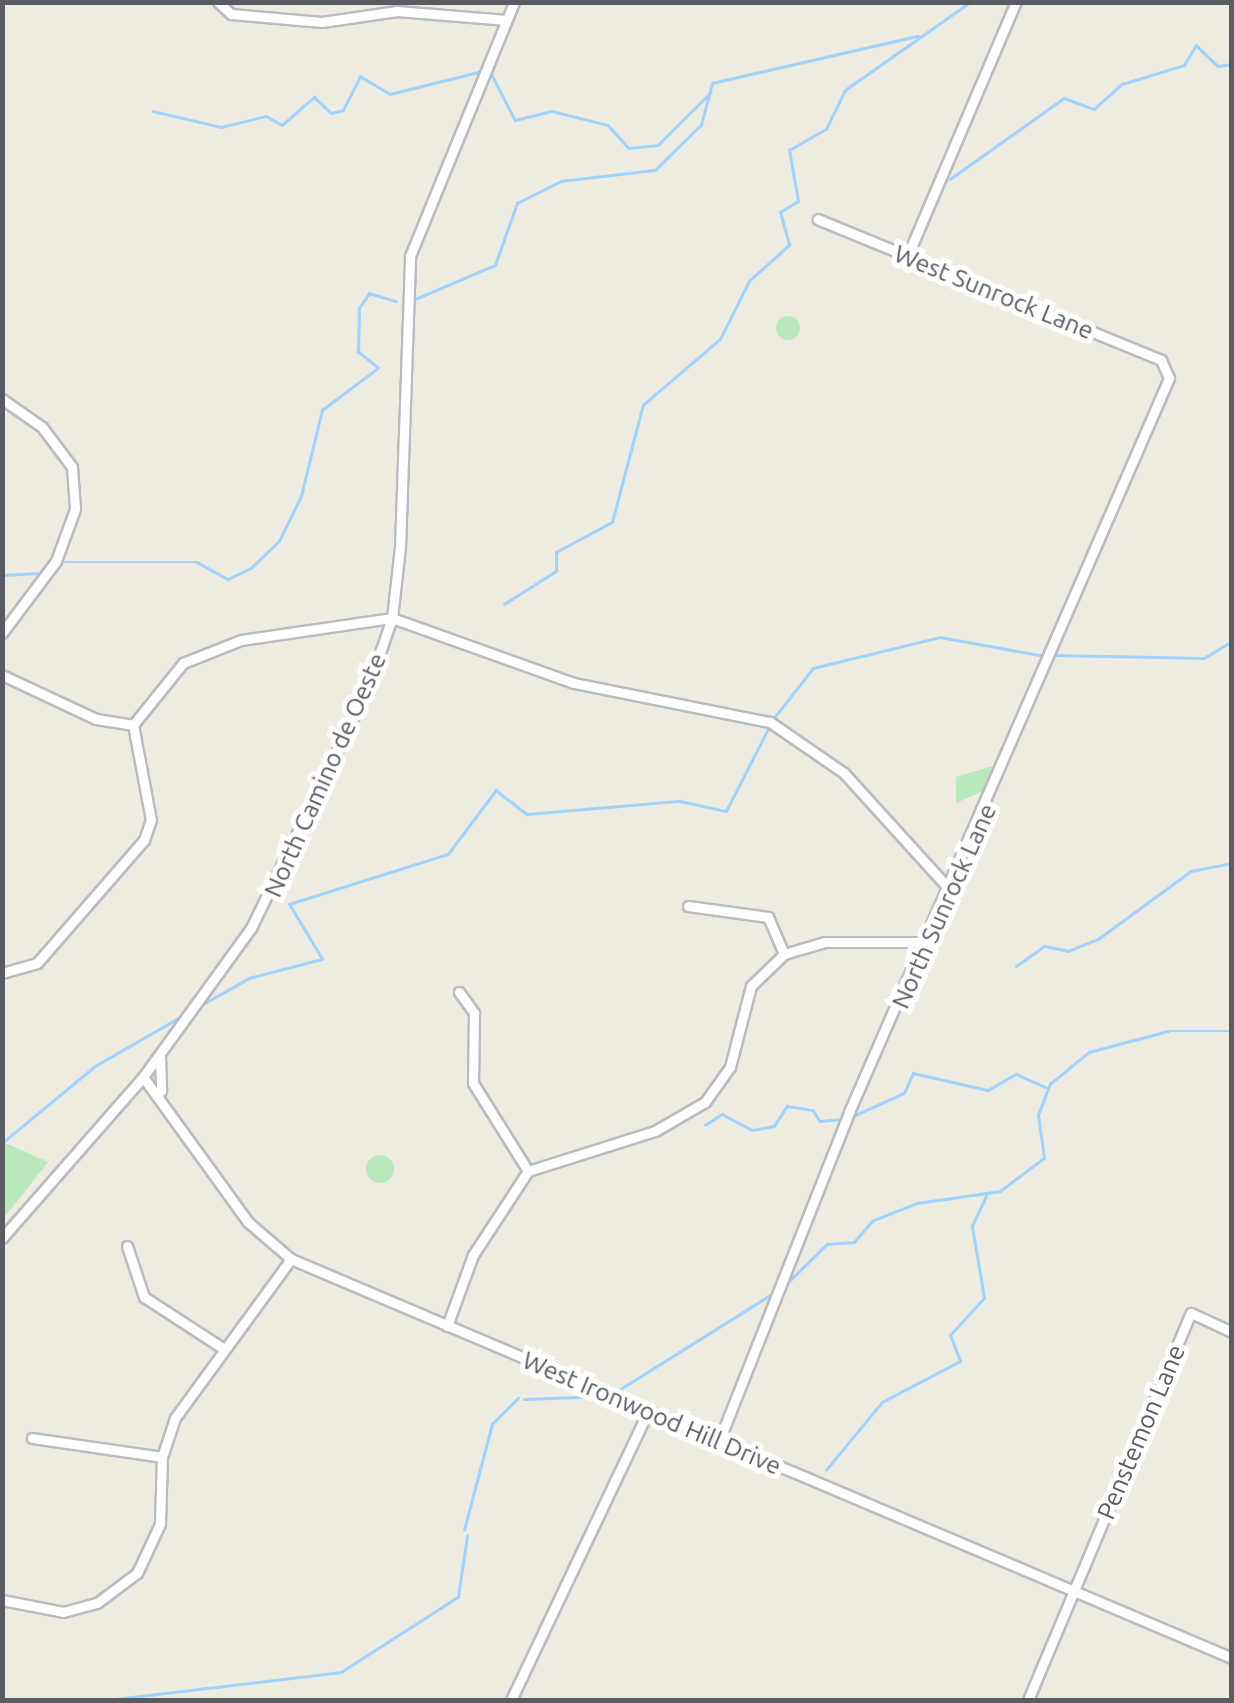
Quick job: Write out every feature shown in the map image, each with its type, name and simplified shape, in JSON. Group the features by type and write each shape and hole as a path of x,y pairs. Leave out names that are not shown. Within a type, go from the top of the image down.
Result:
{"street":[{"path":"218,2 230,14 322,22 398,11 507,20"},
{"name":"North Camino de Oeste","path":"2,1238 143,1077 270,899 392,618 410,256 514,2"},
{"path":"907,256 1016,2"},
{"name":"West Sunrock Lane","path":"818,219 1168,369"},
{"name":"North Sunrock Lane","path":"719,1441 1168,369"},
{"path":"2,399 42,427 72,468 75,508 56,560 2,633"},
{"path":"2,973 37,963 144,840 151,820 133,725 156,688 210,648 392,618 574,683 770,722 844,773 950,890"},
{"path":"2,675 96,720 133,725"},
{"path":"688,906 768,917 784,954"},
{"path":"447,1326 473,1255 528,1171 656,1131 705,1102 730,1067 751,986 784,954 825,942 925,942"},
{"path":"459,992 474,1013 474,1083 528,1171"},
{"path":"161,1051 164,1098"},
{"name":"West Ironwood Hill Drive","path":"143,1077 164,1098 248,1222 291,1259 1232,1658"},
{"path":"127,1246 144,1297 221,1347"},
{"path":"2,1600 19,1608 97,1603 137,1573 160,1524 162,1458 175,1418 221,1347 291,1259"},
{"name":"Penstemon Lane","path":"1076,1592 1192,1313 1232,1332"},
{"path":"511,1700 648,1411"},
{"path":"32,1438 162,1458"},
{"path":"1028,1700 1076,1592"}],"green space":[{"path":"783,316 793,316 800,328 793,340 783,340 776,333 776,323"},
{"path":"993,766 988,789 956,803 956,777"},
{"path":"3,1142 48,1162 3,1219"},
{"path":"380,1155 390,1159 394,1169 390,1179 380,1183 370,1179 366,1169 370,1159"}],"waterway":[{"path":"504,604 556,571 556,552 612,522 643,405 720,339 749,281 789,245 780,212 798,201 789,150 826,129 845,90 970,2"},
{"path":"413,300 495,265 517,203 561,181 655,170 701,125 712,83 918,36"},
{"path":"950,179 1064,98 1094,109 1122,84 1184,65 1196,45 1218,66 1232,64"},
{"path":"153,111 221,127 266,116 282,125 314,97 331,113 343,110 360,76 390,94 483,71"},
{"path":"491,73 515,120 552,111 608,125 629,148 658,145 710,93"},
{"path":"65,562 197,562 228,579 251,568 279,541 301,496 322,410 378,368 358,352 359,308 369,293 396,301"},
{"path":"2,575 36,573"},
{"path":"774,718 813,668 940,637 1045,656"},
{"path":"1053,655 1204,658 1232,641"},
{"path":"198,1007 249,978 322,959 289,904 448,854 496,790 527,814 680,801 726,811 770,725"},
{"path":"1016,966 1045,946 1068,951 1098,939 1191,871 1232,863"},
{"path":"2,1143 95,1066 182,1016"},
{"path":"783,1287 827,1244 854,1242 872,1221 917,1203 1000,1191 1044,1158 1038,1115 1050,1084 1089,1052 1168,1031 1232,1031"},
{"path":"849,1118 904,1093 913,1073 988,1090 1016,1074 1048,1088"},
{"path":"705,1125 722,1114 752,1130 774,1126 787,1106 813,1110 820,1121 841,1119"},
{"path":"826,1470 882,1402 960,1361 950,1335 984,1298 972,1226 986,1196"},
{"path":"614,1393 772,1294"},
{"path":"524,1399 607,1396"},
{"path":"464,1530 492,1424 518,1398"},
{"path":"107,1700 341,1672 458,1597 467,1536"}]}
